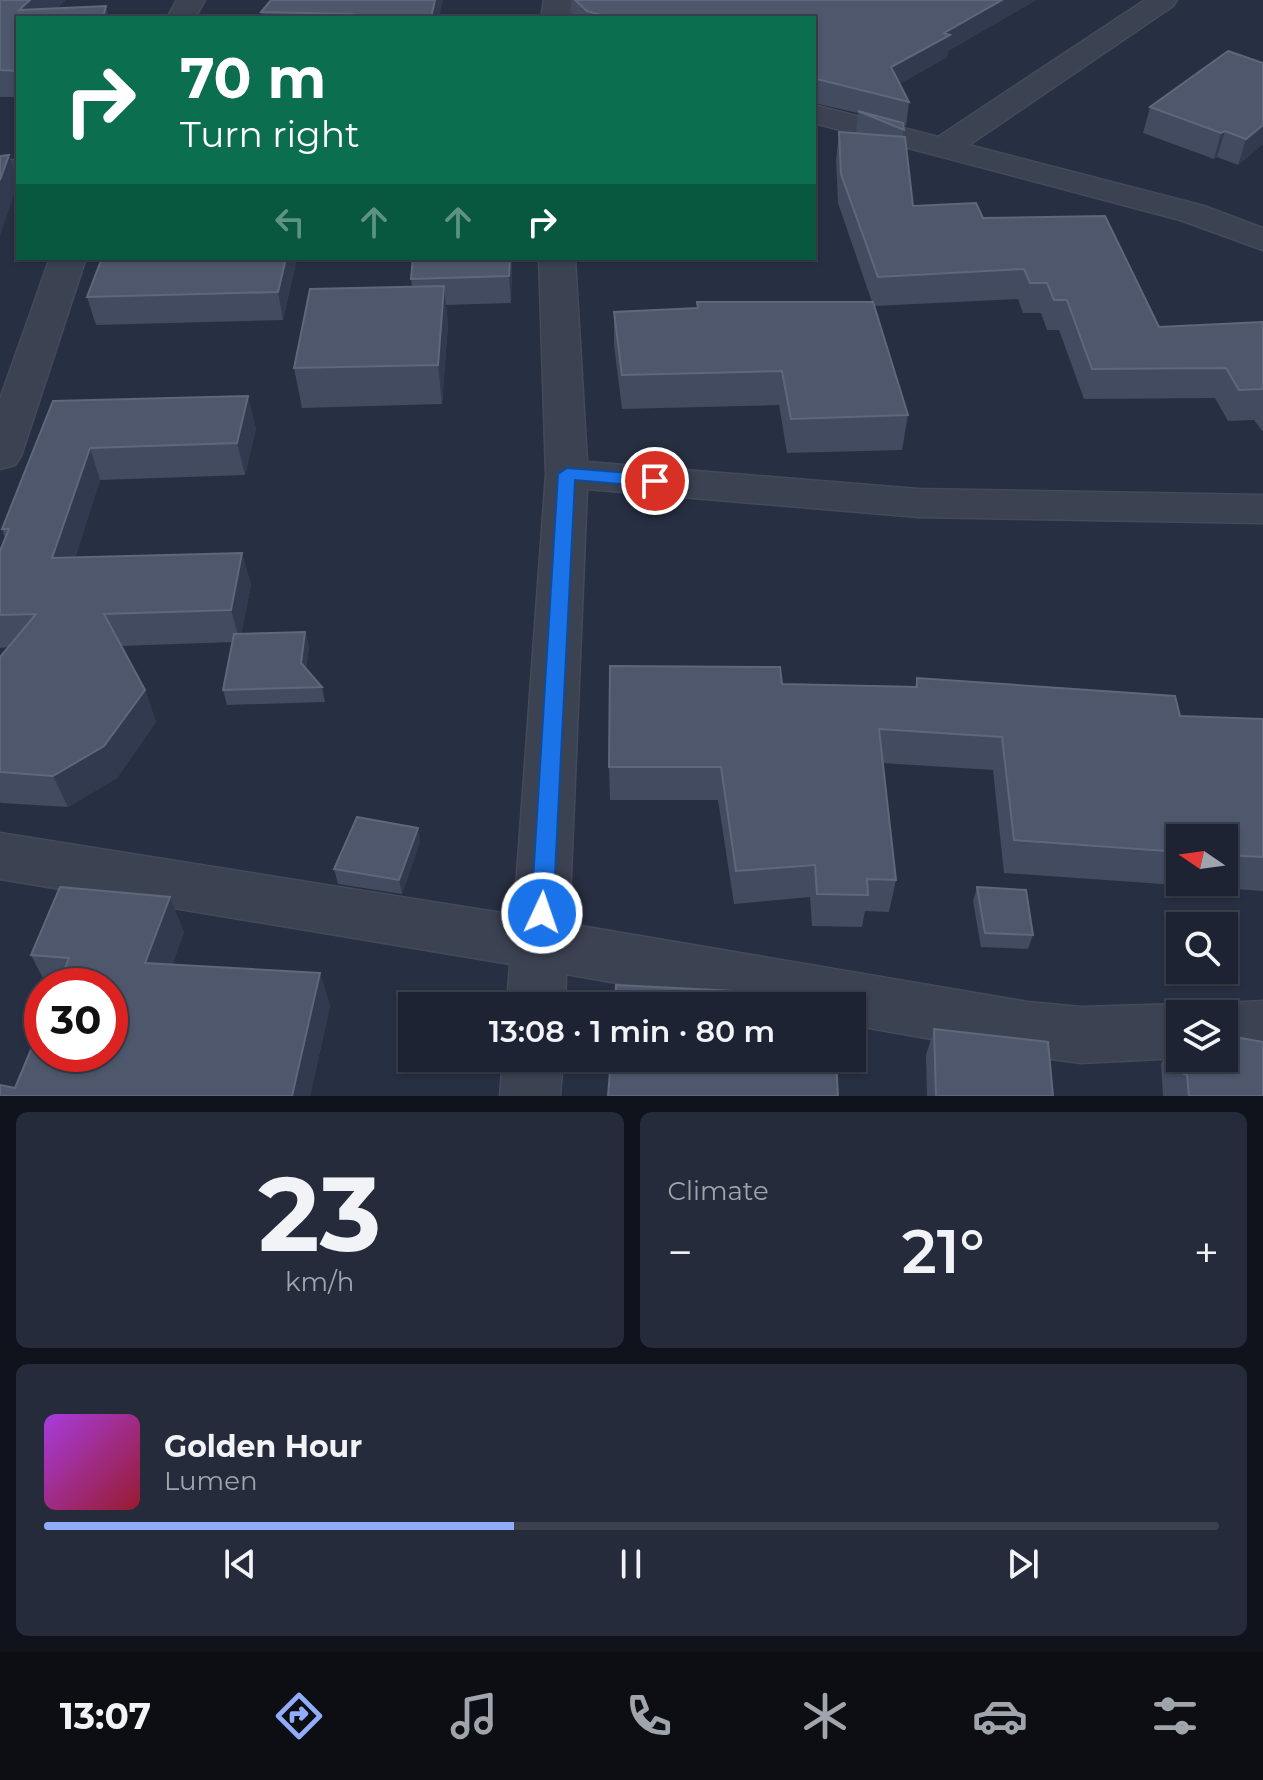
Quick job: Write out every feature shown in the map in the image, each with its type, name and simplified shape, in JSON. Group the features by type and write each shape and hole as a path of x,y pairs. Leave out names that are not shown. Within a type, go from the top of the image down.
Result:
{"street":[{"path":"943,148 1163,0"},
{"path":"816,115 1192,213 1263,240"},
{"path":"0,456 67,260"},
{"path":"537,992 567,474 557,260"},
{"path":"567,474 918,503 1263,509"},
{"path":"0,856 540,944 1028,1029 1081,1035 1166,1032"},
{"path":"1238,1029 1263,1028"},
{"path":"530,1096 532,1072"}],"building":[{"path":"0,0 30,0 19,10 106,6 104,16 16,16 16,71 0,70"},
{"path":"271,0 435,0 431,16 261,12"},
{"path":"575,0 1002,0 944,33 950,35 891,67 909,102 816,80 816,16 605,16 587,11"},
{"path":"1228,51 1263,63 1263,125 1246,139 1150,107"},
{"path":"858,111 903,123 904,130"},
{"path":"839,132 905,137 913,206 976,203 983,218 1105,216 1159,327 1263,322 1263,389 1239,390 1226,368 1092,369 1067,300 1054,300 1047,283 1030,283 1024,269 878,277 841,174"},
{"path":"9,155 0,180 0,156"},
{"path":"101,260 286,260 278,292 87,297"},
{"path":"413,260 510,260 509,276 411,279"},
{"path":"444,286 438,365 294,368 310,289"},
{"path":"697,302 873,302 908,415 791,419 782,371 622,375 614,312 698,308"},
{"path":"248,396 237,443 90,448 52,558 242,553 231,610 104,614 145,690 104,746 53,776 0,772 0,657 36,614 0,615 0,551 9,529 2,529 53,401"},
{"path":"305,632 301,663 322,687 223,690 234,634"},
{"path":"610,666 780,667 782,684 917,687 917,678 1175,696 1180,716 1263,719 1263,857 1238,856 1238,824 1166,824 1166,851 1014,840 1002,737 879,729 896,880 867,879 868,895 817,894 815,865 736,871 721,767 609,767"},
{"path":"357,817 418,828 399,880 334,869"},
{"path":"60,887 170,897 145,963 320,973 292,1096 0,1096 0,1085 15,1088 24,1066 24,1072 128,1072 128,968 65,968 69,958 31,955"},
{"path":"977,887 1026,890 1033,935 985,933"},
{"path":"616,985 754,992 616,992"},
{"path":"934,1029 1048,1042 1053,1096 936,1096"},
{"path":"1238,1038 1263,1042 1263,1096 1189,1096 1187,1075 1184,1074 1238,1072"},
{"path":"610,1072 837,1072 838,1096 608,1096"}],"route":[{"path":"542,913 567,474 655,481"}]}
